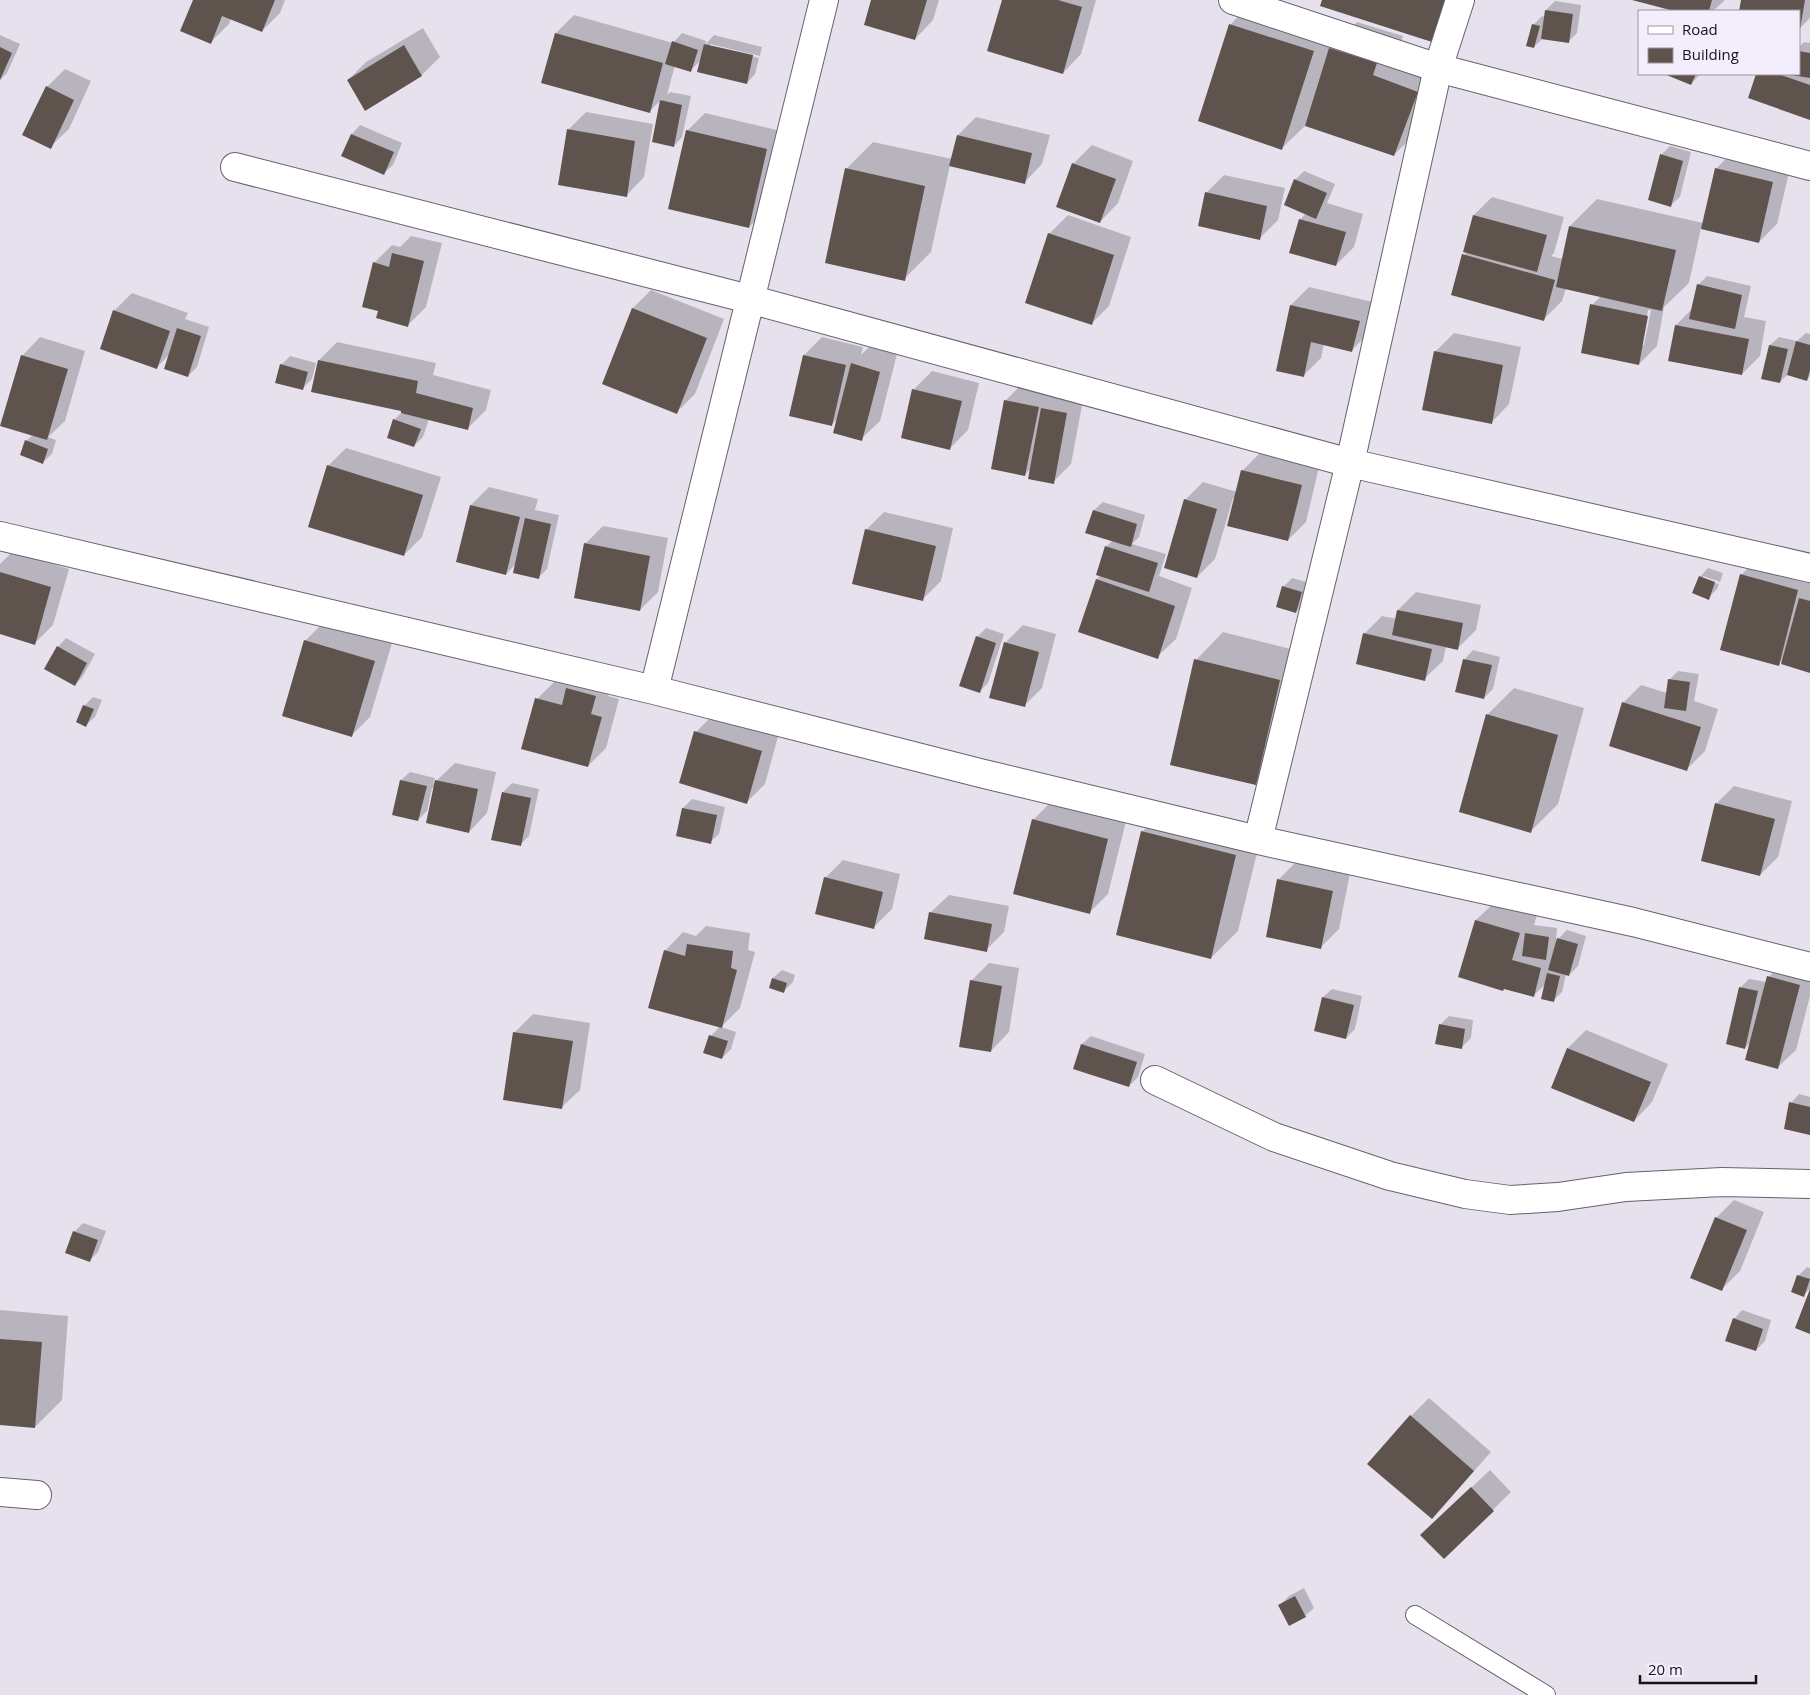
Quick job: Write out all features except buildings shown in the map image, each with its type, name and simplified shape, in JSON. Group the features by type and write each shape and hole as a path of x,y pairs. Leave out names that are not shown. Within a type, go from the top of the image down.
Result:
{"street":[{"path":"654,690 824,0"},
{"path":"1233,0 1438,68 1810,166"},
{"path":"1258,840 1350,463 1438,68 1460,0"},
{"path":"235,167 749,299 1350,463 1810,568"},
{"path":"0,536 654,690 980,773 1258,840 1633,922 1810,967"},
{"path":"1155,1080 1274,1138 1390,1176 1465,1194 1510,1200 1558,1197 1626,1186 1722,1182 1810,1184"},
{"path":"0,1492 37,1495"}],"lane":[{"path":"1415,1615 1546,1695"}]}
